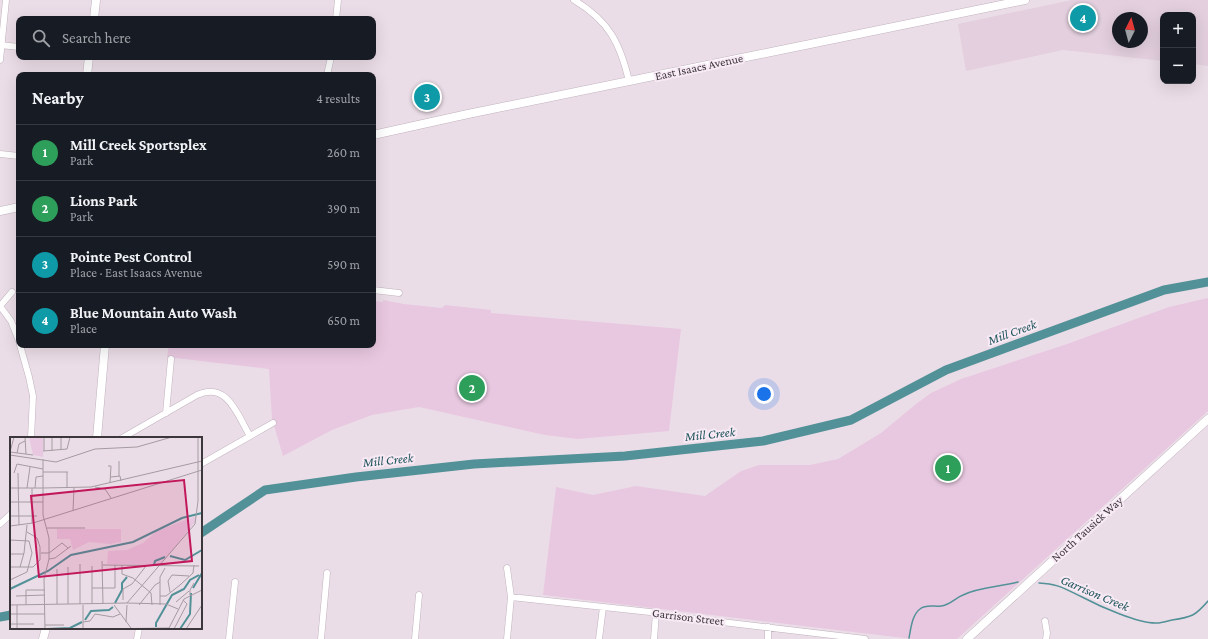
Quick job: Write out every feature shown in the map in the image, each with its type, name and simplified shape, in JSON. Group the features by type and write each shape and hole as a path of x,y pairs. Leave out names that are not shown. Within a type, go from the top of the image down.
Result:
{"main road":[{"path":"94,16 96,0"},
{"name":"East Isaacs Avenue","path":"376,134 468,114 1025,0"},
{"path":"87,72 89,60"},
{"path":"0,211 16,208"},
{"path":"97,437 105,348"},
{"name":"North Tausick Way","path":"967,639 1208,419"},
{"path":"43,639 46,629"}],"street":[{"path":"0,60 6,0"},
{"path":"336,16 338,0"},
{"path":"574,0 594,14 612,34 620,50 629,81"},
{"path":"1,46 16,47"},
{"path":"328,72 330,60"},
{"path":"0,154 16,156"},
{"path":"376,290 399,293"},
{"path":"12,292 0,306 11,320 16,333"},
{"path":"21,348 33,396 31,437"},
{"path":"166,413 171,359"},
{"path":"124,437 202,392 214,392 225,396 229,400 250,436"},
{"path":"202,463 273,423"},
{"path":"0,524 10,515"},
{"path":"507,568 511,597 507,639"},
{"path":"320,639 327,573"},
{"path":"229,639 236,582"},
{"path":"414,639 419,595"},
{"name":"Garrison Street","path":"511,597 656,613 843,638 865,639"},
{"path":"599,639 603,607"},
{"path":"654,639 656,613"},
{"path":"1045,621 1047,633 1046,639"},
{"path":"768,627 768,639"},
{"path":"137,639 138,629"}],"shaded area":[{"path":"1072,0 1208,0 1208,66 1196,64 1196,12 1160,12 1160,61 1063,50 966,71 958,24"},
{"path":"1208,298 1208,411 957,639 912,639 543,595 556,487 593,495 636,486 705,496 741,471 759,465 810,465 838,459 881,433 931,393 961,379 1067,344 1169,307"},
{"path":"383,300 442,308 445,305 491,310 491,313 681,329 669,431 578,439 545,435 419,407 372,415 332,430 283,456 272,419 269,369 167,357 168,348 376,348 376,301 383,302"}],"waterway":[{"name":"Mill Creek","path":"202,532 265,490 356,477 474,464 625,456 763,441 851,420 946,370 1164,290 1208,282"},
{"name":"Garrison Creek","path":"909,638 915,615 922,607 944,605 969,592 1018,582"},
{"name":"Garrison Creek","path":"1039,583 1052,584 1062,587 1119,614 1149,623 1161,623 1189,617 1200,610 1208,601"},
{"name":"Mill Creek","path":"0,617 10,615"}],"place":[{"name":"Blue Mountain Auto Wash","path":"1083,18"},
{"name":"Pointe Pest Control","path":"427,97"},
{"name":"Lions Park","path":"472,388"},
{"name":"Mill Creek Sportsplex","path":"948,468"}]}
